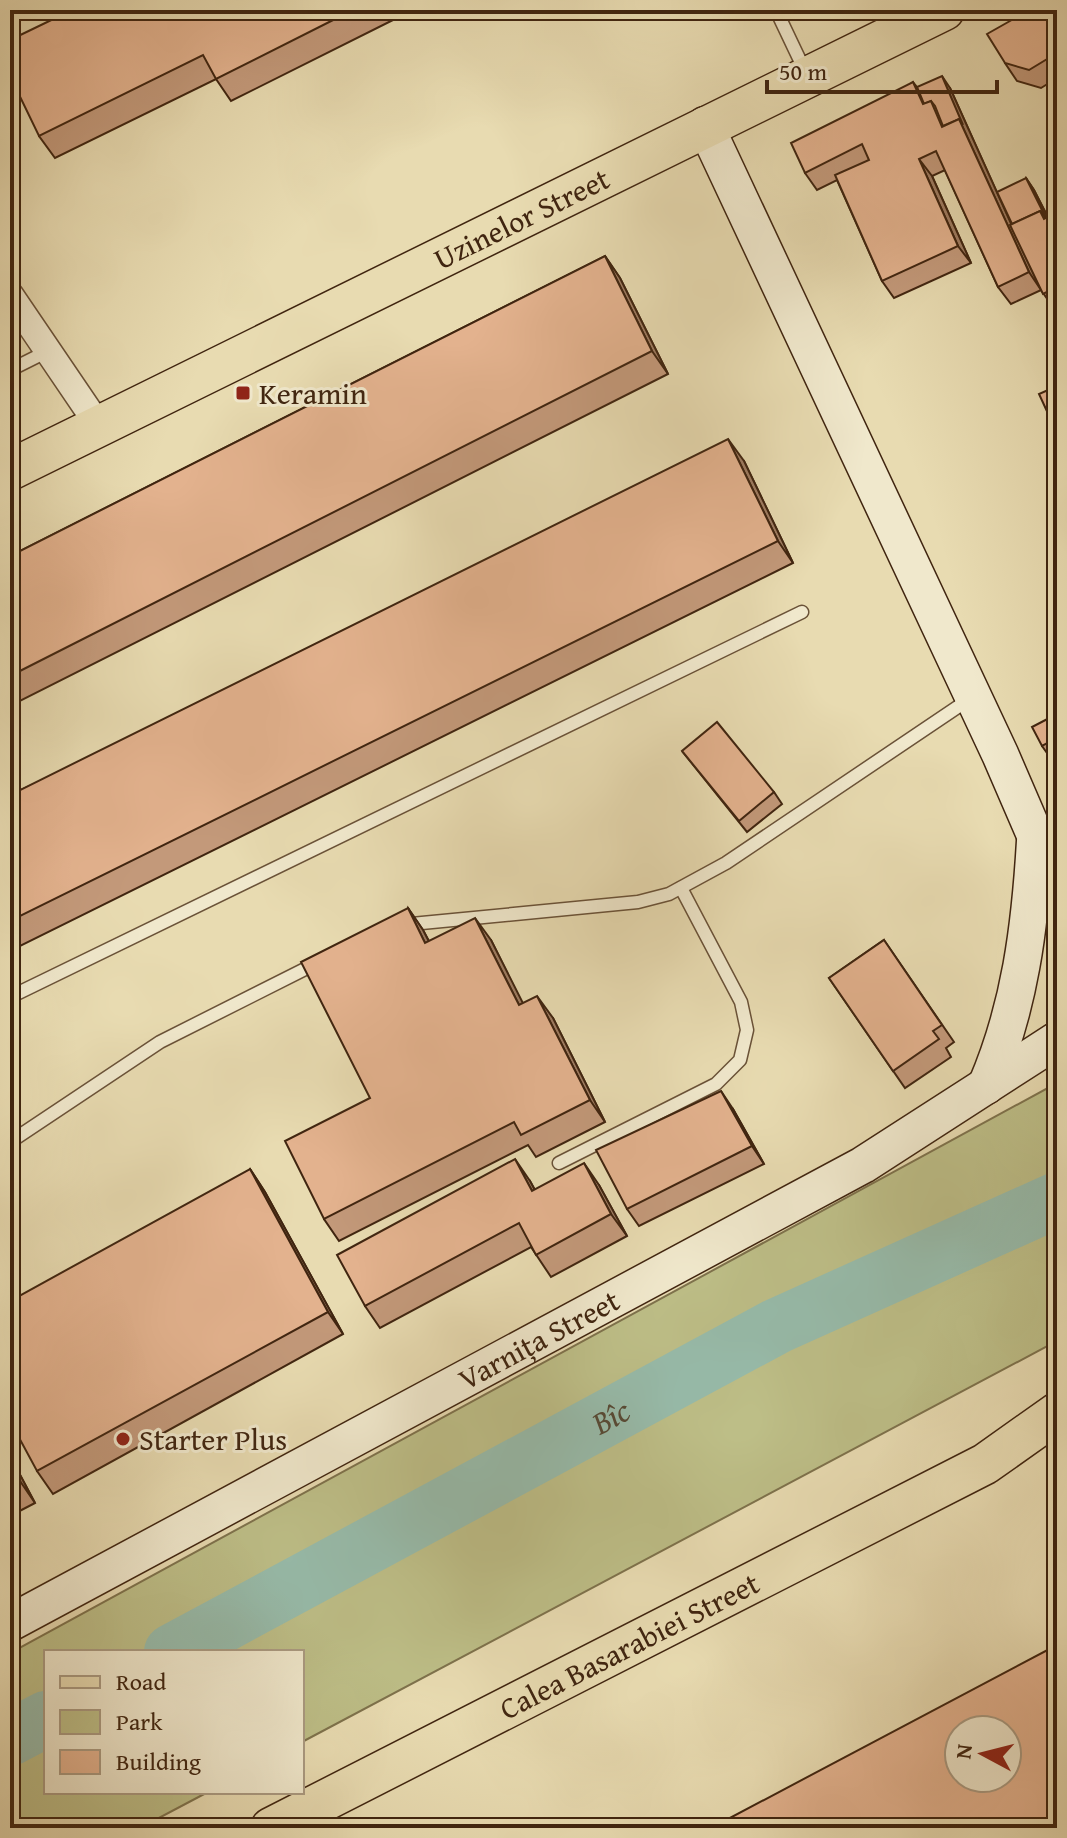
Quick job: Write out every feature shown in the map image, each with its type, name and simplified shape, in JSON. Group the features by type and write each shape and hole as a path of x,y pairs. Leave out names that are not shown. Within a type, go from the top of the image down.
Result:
{"main road":[{"name":"Uzinelor Street","path":"10,470 705,125 944,10"},
{"name":"Calea Basarabiei Street","path":"271,1828 985,1464 1057,1413"},
{"name":"Calea Basarabiei Street","path":"985,1464 1057,1444"}],"street":[{"path":"705,125 973,697 1057,886"},
{"path":"10,295 99,426"},
{"path":"986,1086 1001,1051 1021,974 1035,836"},
{"name":"Varnița Street","path":"10,1623 863,1165 1057,1040"}],"lane":[{"path":"776,10 808,78"},
{"path":"10,370 48,351"},
{"path":"10,997 802,612"},
{"path":"387,929 441,919 638,902 681,888 726,863 973,697"},
{"path":"559,1163 716,1084 730,1074 740,1060 747,1030 741,1002 681,888"},
{"path":"10,1142 160,1042 330,957"}],"green space":[{"path":"1057,1083 1057,1341 304,1741 304,1650 44,1650 44,1794 204,1794 140,1828 10,1828 10,1653"}],"building":[{"path":"72,10 353,10 216,79 203,55 39,136 10,76 10,40"},
{"path":"1013,10 1057,10 1057,53 1029,70 1005,63 987,34 1017,17"},
{"path":"942,76 963,125 959,119 943,126 931,101 924,104 917,87"},
{"path":"913,82 923,104 931,101 942,127 959,119 1029,272 998,287 936,151 919,159 958,246 882,281 835,175 869,160 862,144 805,173 791,143"},
{"path":"1026,178 1046,218 1040,211 1012,224 997,192"},
{"path":"1040,211 1044,219 1057,212 1057,287 1043,294 1010,225"},
{"path":"605,256 652,351 10,676 10,556"},
{"path":"1057,386 1057,433 1039,394"},
{"path":"728,439 778,541 10,921 10,795"},
{"path":"1057,714 1057,738 1042,746 1032,727"},
{"path":"717,722 774,792 739,821 682,751"},
{"path":"408,908 425,943 475,918 519,1005 537,996 590,1100 521,1135 514,1122 324,1219 285,1141 370,1098 301,962"},
{"path":"884,940 942,1025 933,1031 939,1039 893,1071 829,978"},
{"path":"721,1091 752,1146 627,1209 596,1150"},
{"path":"515,1159 532,1191 584,1163 611,1214 536,1255 519,1223 365,1306 337,1255"},
{"path":"250,1169 328,1312 37,1471 10,1421 10,1301"},
{"path":"10,1463 20,1481 10,1486"},
{"path":"1057,1645 1057,1828 711,1828"}],"waterway":[{"name":"Bîc","path":"176,1650 777,1326 1057,1200"},
{"name":"Bîc","path":"10,1738 44,1720"}],"place":[{"name":"Keramin","path":"243,393"},
{"name":"Starter Plus","path":"123,1439"}]}
